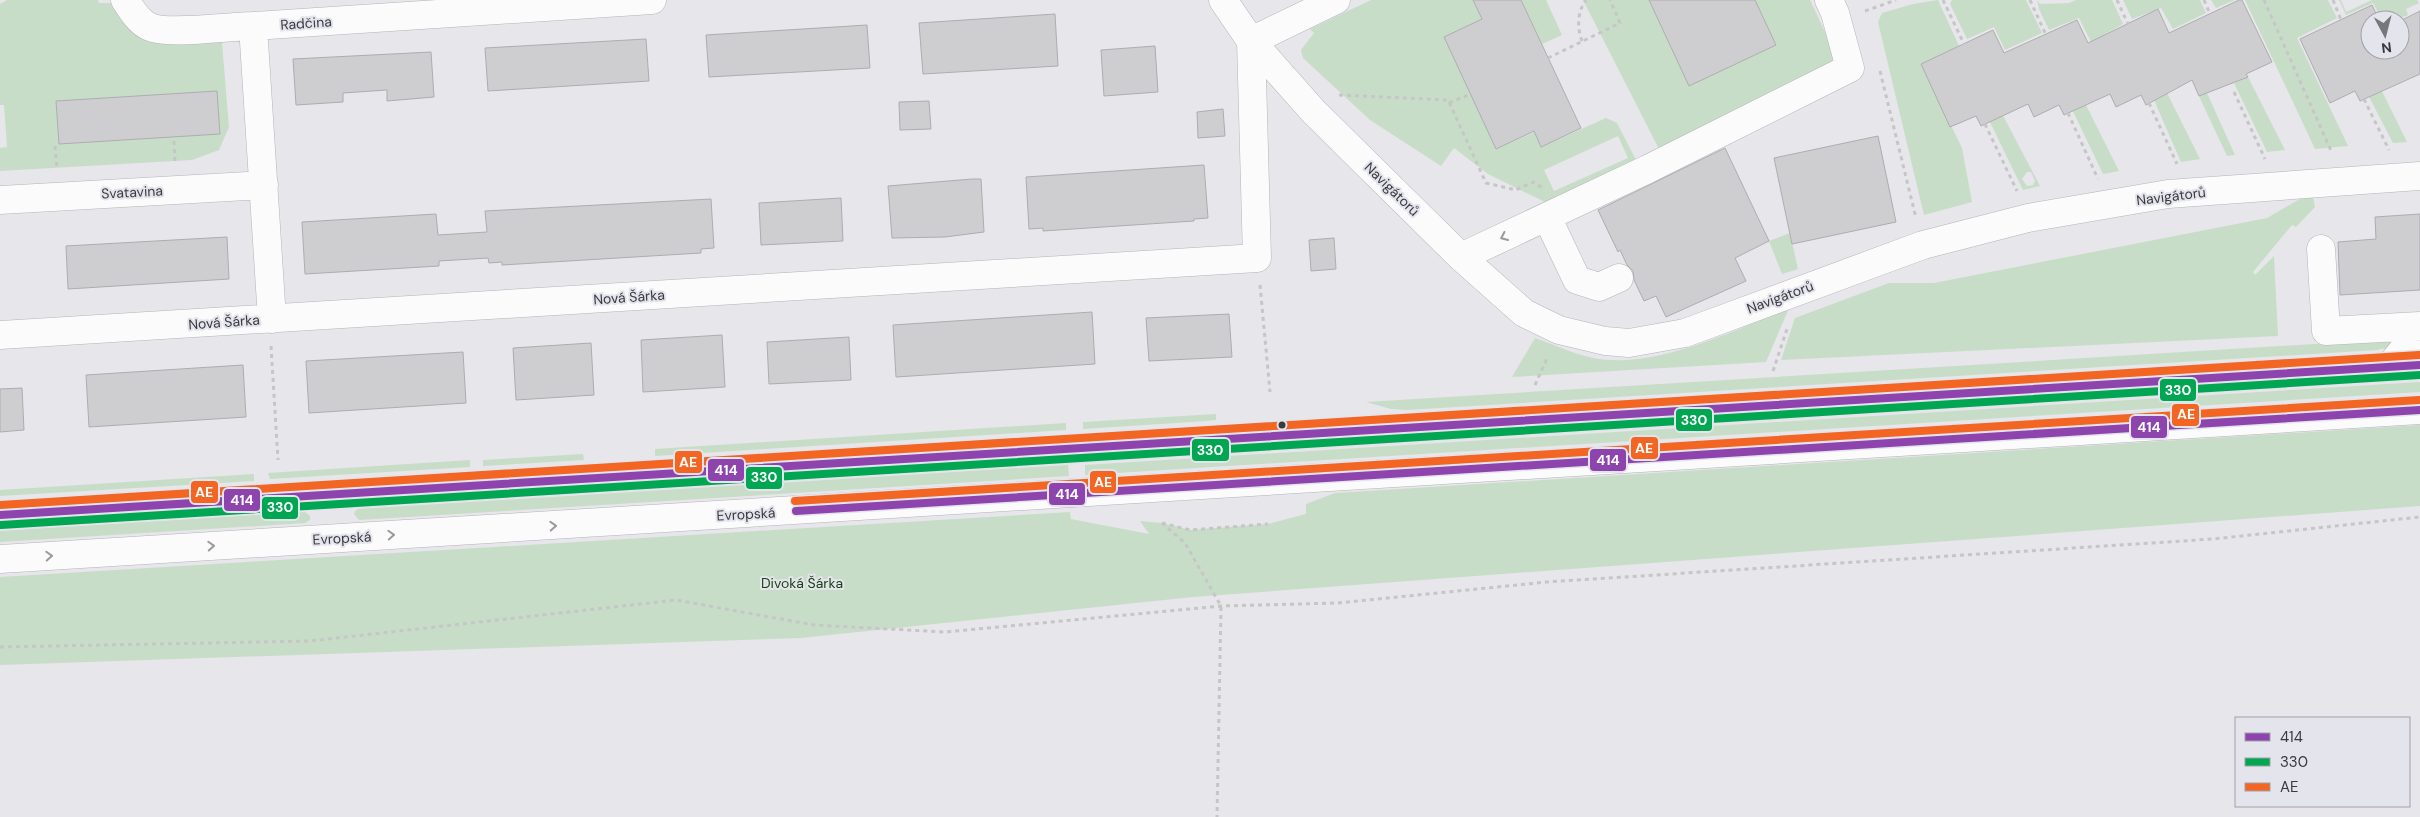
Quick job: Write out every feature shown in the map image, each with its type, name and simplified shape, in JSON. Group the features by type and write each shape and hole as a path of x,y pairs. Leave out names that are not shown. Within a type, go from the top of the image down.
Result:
{"main road":[{"name":"Radčina","path":"125,0 137,17 148,27 164,31 253,26 368,10 652,0"},
{"name":"Navigátorů","path":"1223,0 1250,41 1314,112 1462,257 1524,313 1541,322 1582,337 1629,343 1685,333 1923,245 2028,218 2168,194 2420,176"},
{"path":"1257,258 1250,41 1336,0"},
{"path":"1462,257 1850,68 1835,13 1829,0"},
{"path":"253,26 272,328"},
{"name":"Svatavina","path":"0,200 264,185"},
{"path":"1547,217 1577,280 1599,287 1619,278"},
{"path":"2321,249 2326,331 2420,328"},
{"name":"Nová Šárka","path":"0,335 272,328 1257,258"},
{"path":"2389,367 2420,328"},
{"path":"0,515 2420,365"},
{"name":"Evropská","path":"0,559 2420,410"}],"path":[{"path":"1582,42 1578,26 1582,5 1586,0"},
{"path":"1548,58 1620,23 1611,0"},
{"path":"1865,11 1896,0"},
{"path":"1943,0 1964,44"},
{"path":"2030,0 2046,35"},
{"path":"2118,0 2128,24"},
{"path":"2204,0 2210,14"},
{"path":"2264,0 2332,153"},
{"path":"2332,0 2341,20"},
{"path":"1862,5 1867,20"},
{"path":"1879,69 1917,223"},
{"path":"2234,92 2265,159"},
{"path":"1450,103 1470,94"},
{"path":"1330,95 1448,100 1486,183 1516,190 1533,182 1571,205"},
{"path":"2364,99 2389,150"},
{"path":"2149,103 2179,168"},
{"path":"2068,113 2099,180"},
{"path":"1985,124 2020,198"},
{"path":"174,141 176,165"},
{"path":"55,146 57,172"},
{"path":"1257,258 1270,392"},
{"path":"272,328 278,460"},
{"path":"0,647 310,641 676,600 814,625 945,632 1222,606 1338,604 1547,582 2213,539 2420,517"},
{"path":"1217,817 1222,606 1185,543 1162,523 1190,530 1268,524"}],"green space":[{"path":"7,0 98,0 99,3 117,3 141,31 221,31 229,127 219,150 192,160 0,171 0,148 7,147 4,105 0,105 0,4","holes":["217,91 220,133 59,143 56,101"]},
{"path":"1371,0 1483,0 1475,4 1482,19 1444,37 1496,149 1534,132 1541,147 1606,118 1617,123 1636,160 1547,203 1488,174 1454,148 1441,166 1370,120 1303,58 1301,50 1314,33 1310,29","holes":["1618,136 1628,158 1554,191 1544,170"]},
{"path":"1521,0 1546,0 1562,35 1542,44"},
{"path":"1583,0 1649,0 1731,66 1776,45 1755,0 1810,0 1833,49 1834,57 1826,71 1659,149"},
{"path":"1938,0 1959,46 1921,64 1962,148 1972,202 1924,215 1878,22 1882,13 1913,4"},
{"path":"1952,0 2026,0 2042,33 2005,50 1994,27 1967,39 1950,4"},
{"path":"2037,0 2040,4 2069,3 2076,0 2112,0 2123,24 2091,42 2079,18 2049,30"},
{"path":"2123,0 2200,0 2206,13 2173,29 2161,8 2132,19"},
{"path":"2211,0 2235,0 2216,8"},
{"path":"2245,0 2328,0 2337,18 2297,38 2348,146 2315,149"},
{"path":"2339,0 2341,0 2346,12 2372,0 2417,0 2419,3 2406,10 2377,10 2373,3 2346,15"},
{"path":"2248,77 2285,150 2267,152 2234,83"},
{"path":"2378,83 2407,142 2393,143 2365,89"},
{"path":"2164,87 2200,159 2181,162 2151,93"},
{"path":"2207,93 2235,155 2227,156 2199,96"},
{"path":"2082,97 2119,171 2103,174 2069,103"},
{"path":"1999,108 2040,186 2023,190 1986,114","holes":["2027,172 2031,172 2035,181 2033,185 2027,186 2022,179"]},
{"path":"2312,192 2315,207 2296,227 2292,225 2253,272 2255,275 2274,256 2278,336 1781,360 1795,318 1889,283 1934,283 2267,218"},
{"path":"1790,233 1798,269 1782,274 1769,241"},
{"path":"1789,308 1766,362 1512,377 1535,338 1589,357 1613,360 1638,359 1691,347"},
{"path":"2396,339 2386,348 2377,350 1407,410 1391,409 1366,402"},
{"path":"2420,382 2420,392 1085,475 1085,465"},
{"path":"1216,414 1216,420 1083,429 1083,422"},
{"path":"1066,423 1066,430 655,456 655,449"},
{"name":"Divoká Šárka","path":"2420,425 2420,506 1193,597 801,638 0,665 0,577 1070,512 1071,519 1149,534 1140,521 1162,523 1190,530 1268,524 1306,514 1306,504 1335,493"},
{"path":"583,454 584,460 483,466 483,460"},
{"path":"470,460 470,467 270,479 268,473"},
{"path":"1068,465 1069,476 359,520 354,514 358,509"},
{"path":"254,474 254,481 0,496 0,490"},
{"path":"305,512 310,516 310,520 305,523 0,542 0,531"}],"building":[{"path":"1473,0 1521,0 1581,128 1541,147 1534,131 1496,149 1444,37 1482,19"},
{"path":"1649,0 1755,0 1776,45 1689,86"},
{"path":"2242,0 2272,62 2246,74 2248,77 2199,96 2192,80 2146,105 2141,95 2116,107 2110,94 2064,115 2059,105 2034,117 2028,104 1981,126 1976,116 1950,127 1921,64 1993,30 2004,53 2077,20 2088,43 2158,9 2169,33"},
{"path":"2372,5 2374,10 2361,10"},
{"path":"2360,11 2360,60 2410,60 2410,16 2420,11 2420,74 2360,101 2355,91 2330,103 2300,39"},
{"path":"1055,14 1058,66 923,74 919,23"},
{"path":"867,25 870,68 709,77 706,35"},
{"path":"646,39 649,81 488,91 485,48"},
{"path":"1155,46 1158,92 1104,96 1101,50"},
{"path":"431,52 434,97 387,101 387,90 343,93 343,102 296,105 293,59"},
{"path":"217,91 220,134 59,144 56,101"},
{"path":"929,101 931,129 900,130 899,102"},
{"path":"1223,109 1225,136 1198,138 1197,112"},
{"path":"1878,136 1896,222 1792,244 1774,158"},
{"path":"1725,148 1769,241 1735,258 1746,281 1666,317 1656,296 1644,301 1634,280 1633,271 1627,265 1620,250 1618,252 1598,210"},
{"path":"1204,165 1208,218 1194,219 1194,221 1043,231 1043,228 1029,229 1026,177"},
{"path":"981,179 984,232 945,237 892,238 888,186"},
{"path":"841,198 843,241 761,245 759,203"},
{"path":"711,199 714,248 701,249 701,253 502,265 502,262 489,263 488,258 439,261 439,266 305,274 302,222 436,214 438,235 487,232 485,211"},
{"path":"2420,214 2420,290 2340,295 2338,242 2376,239 2375,217"},
{"path":"227,237 229,279 68,289 66,246"},
{"path":"1334,238 1336,269 1311,271 1309,240"},
{"path":"1092,312 1095,364 896,377 893,325"},
{"path":"1229,314 1232,357 1149,361 1146,318"},
{"path":"722,335 725,387 643,392 641,340"},
{"path":"849,337 851,380 769,384 767,342"},
{"path":"591,343 594,395 516,400 513,348"},
{"path":"463,352 466,403 309,413 306,361"},
{"path":"243,365 246,417 89,427 86,375"},
{"path":"22,388 24,430 0,432 0,389"}],"transit line":[{"name":"AE","path":"0,505 2419,355"},
{"name":"414","path":"0,515 2420,365"},
{"name":"330","path":"1,525 2420,375"},
{"name":"AE","path":"795,501 2419,400"},
{"name":"414","path":"796,511 2420,410"}]}
